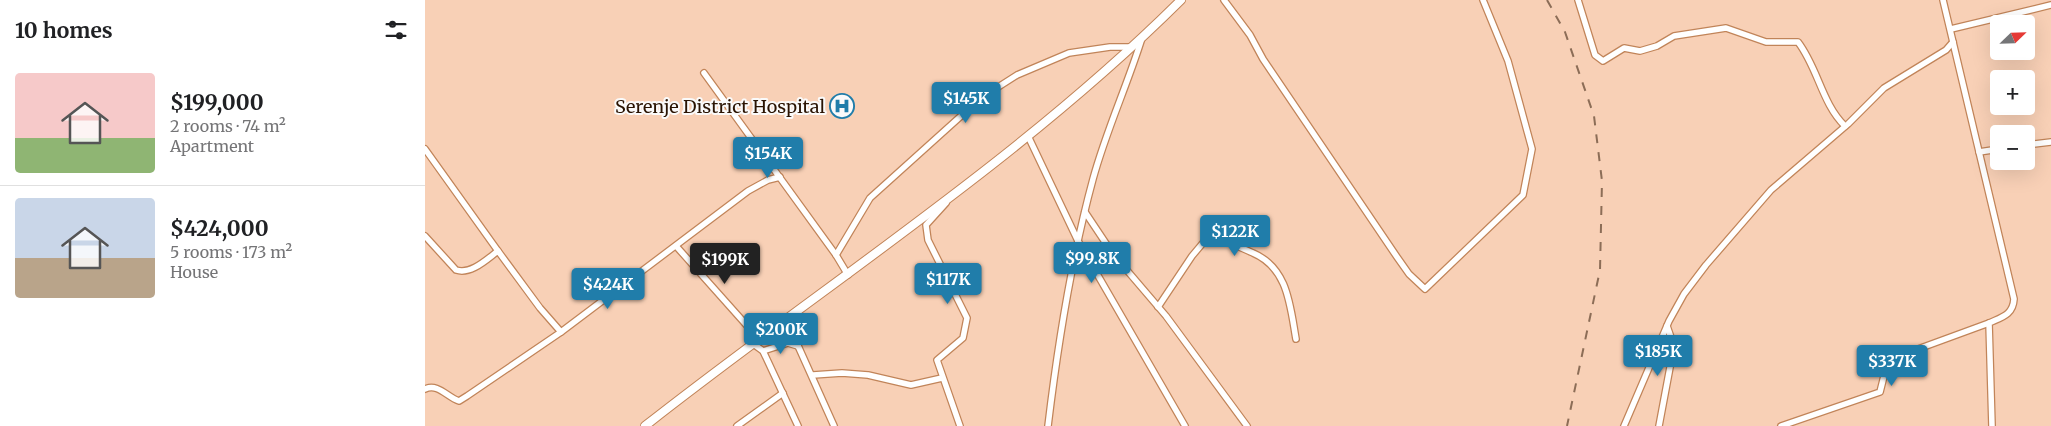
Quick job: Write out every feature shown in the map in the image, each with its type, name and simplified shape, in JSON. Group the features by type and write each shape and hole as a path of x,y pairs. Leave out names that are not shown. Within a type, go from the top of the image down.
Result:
{"main road":[{"path":"645,426 755,341 848,275 1028,136 1132,47 1181,0"}],"street":[{"path":"1226,1 1397,258 1409,274 1425,289 1523,196 1532,149 1508,61 1483,0"},
{"path":"1578,0 1595,54 1603,61 1624,48 1641,51 1657,46 1674,36 1726,28 1766,42 1798,42 1807,52 1834,115 1845,126"},
{"path":"1781,426 1879,392 1888,360 1989,323 2009,314 2014,306 1943,0"},
{"path":"1951,29 2051,5"},
{"path":"1048,426 1067,292 1085,212 1106,136 1142,38"},
{"path":"1624,426 1667,326 1684,294 1706,264 1771,190 1845,126 1884,88 1946,50 1953,42"},
{"path":"836,255 870,198 981,98 1017,75 1069,53 1109,47 1132,47"},
{"path":"704,73 836,255 848,275"},
{"path":"1028,136 1078,241 1185,426"},
{"path":"2035,144 2051,142"},
{"path":"425,149 540,308 561,332"},
{"path":"1979,152 1990,150"},
{"path":"425,388 431,386 438,388 451,398 459,401 488,384 561,332 748,191 768,180 779,177"},
{"path":"959,189 926,225 928,240 967,318 963,338 937,360 960,426"},
{"path":"1085,212 1113,254 1158,307 1247,426"},
{"path":"1158,307 1192,256 1213,231 1232,245 1267,260 1276,269 1288,296 1296,339"},
{"path":"425,236 461,272 471,269 498,250"},
{"path":"676,246 763,351 798,426"},
{"path":"786,319 813,374 834,426"},
{"path":"1989,323 1992,426"},
{"path":"1659,426 1674,346 1667,326"},
{"path":"763,351 788,343 798,346"},
{"path":"813,374 842,373 868,375 911,385 942,378"},
{"path":"737,426 783,393"}],"railway":[{"path":"1547,0 1565,32 1594,116 1602,181 1600,270 1567,426"}],"place":[{"name":"Serenje District Hospital","path":"842,106"}]}
